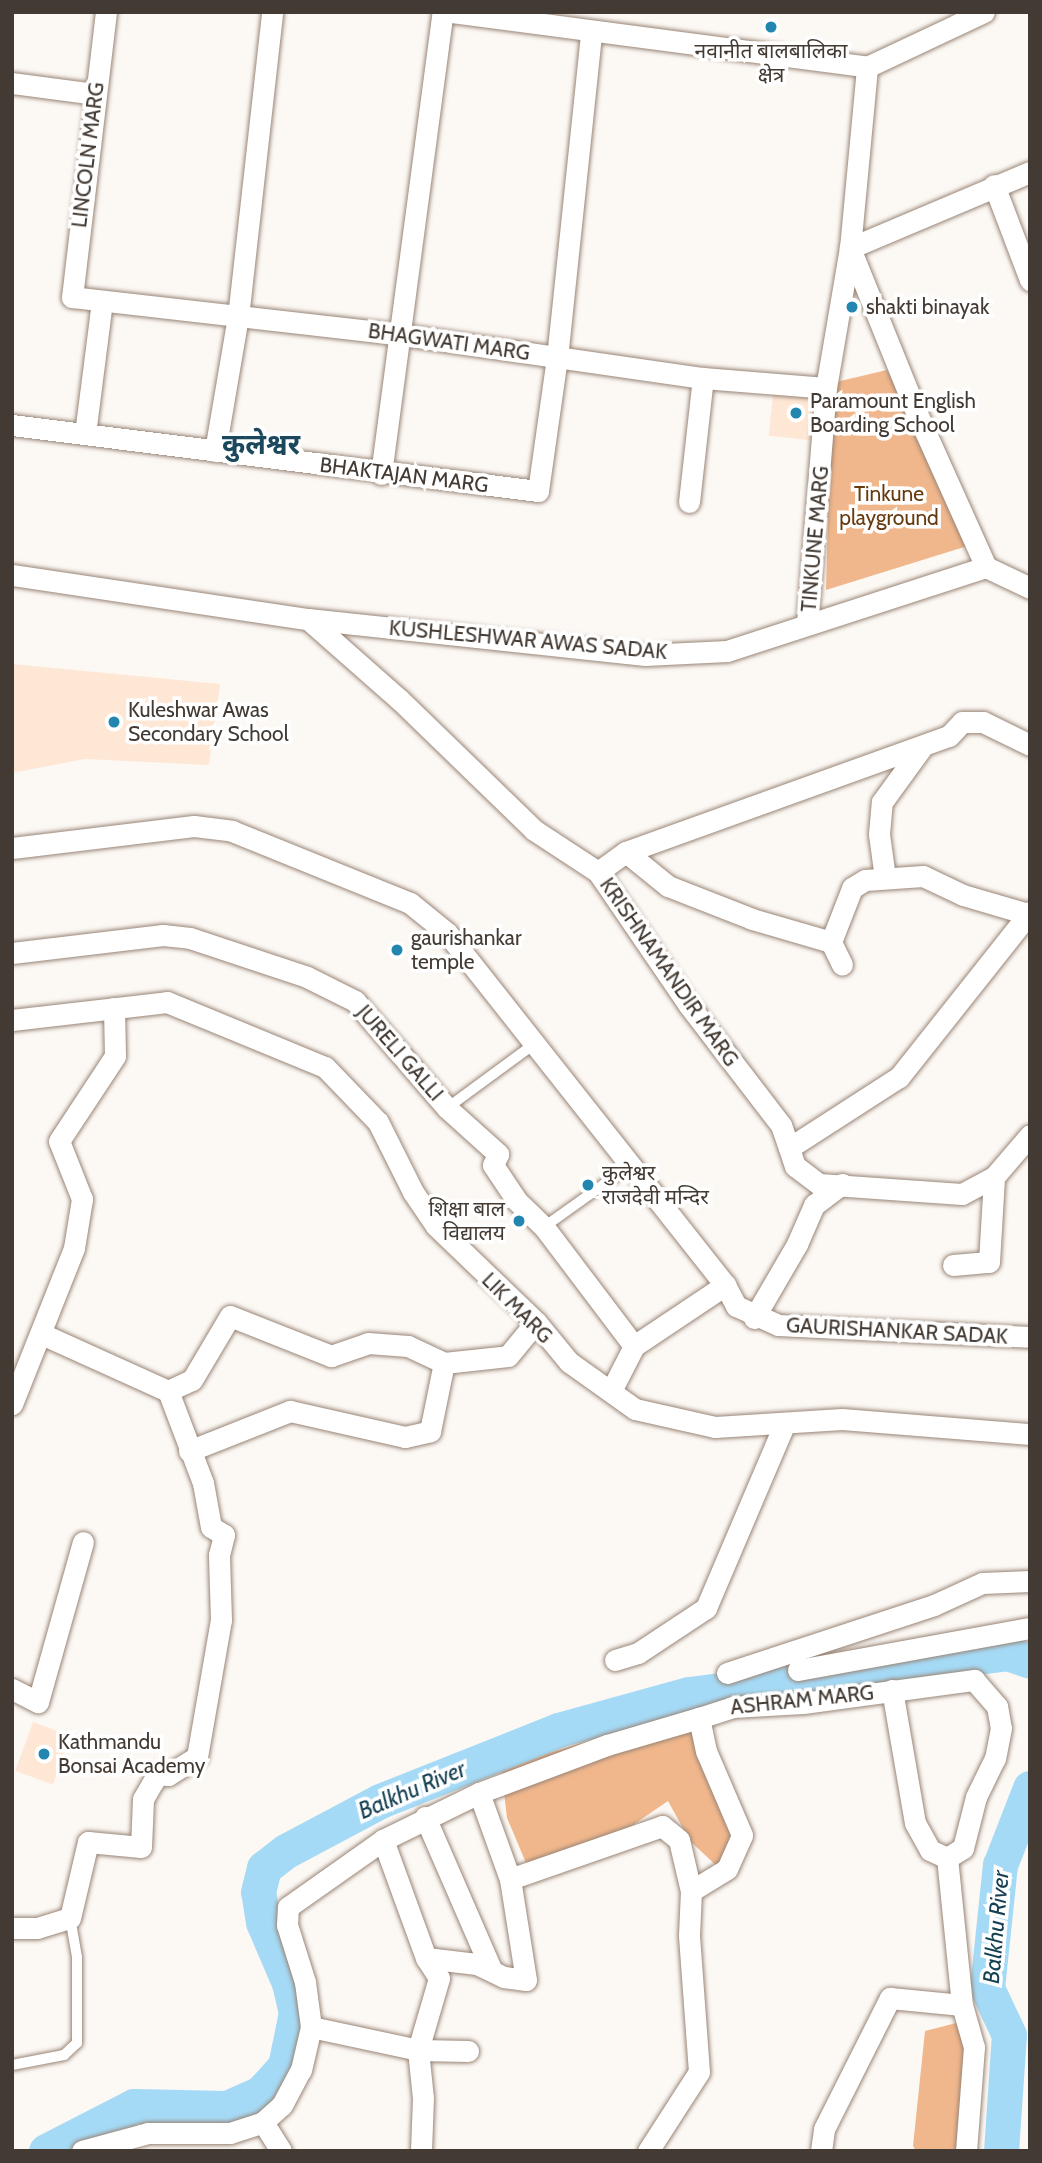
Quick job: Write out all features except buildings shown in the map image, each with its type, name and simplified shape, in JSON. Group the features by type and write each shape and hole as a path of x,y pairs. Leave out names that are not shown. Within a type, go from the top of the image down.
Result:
{"street":[{"name":"LINCOLN MARG","path":"72,297 106,12"},
{"path":"215,452 238,317 272,12"},
{"path":"381,474 397,334 443,12"},
{"path":"452,12 867,67 984,12"},
{"path":"557,358 591,32"},
{"name":"TINKUNE MARG","path":"807,623 826,388 850,248 867,67"},
{"path":"12,83 96,94"},
{"path":"850,248 1030,172"},
{"path":"994,185 1030,280"},
{"name":"TINKUNE MARG","path":"850,248 915,409 986,567"},
{"name":"BHAGWATI MARG","path":"72,297 397,334 703,378 826,388"},
{"path":"85,434 102,302"},
{"name":"BHAKTAJAN MARG","path":"12,425 381,474 538,491 557,358"},
{"path":"689,502 703,378"},
{"path":"986,567 1030,588"},
{"name":"KUSHLESHWAR AWAS SADAK","path":"12,575 308,619 645,655 727,651 986,567"},
{"name":"KRISHNAMANDIR MARG","path":"308,619 400,700 534,830 598,872 688,1004 780,1125 795,1166 808,1177 819,1184 962,1194 995,1177"},
{"path":"598,872 626,852 949,736 962,722 983,722 1030,745"},
{"path":"885,878 879,834 882,802 922,747"},
{"path":"12,848 194,827 232,831 430,914 725,1285 736,1306 754,1318 797,1244 814,1206 842,1184"},
{"path":"626,852 668,886 752,919 831,942"},
{"path":"789,1148 908,1068 1029,913 963,895 923,876 885,878 852,888 831,942 842,965"},
{"name":"JURELI GALLI","path":"12,953 163,935 218,944 355,1001 447,1108 498,1154 493,1166 517,1201 544,1227 634,1346"},
{"name":"LIK MARG","path":"12,1020 167,1002 325,1067 378,1122 413,1192 436,1226 536,1322 569,1362 635,1409 666,1419 715,1427 842,1419 1030,1434"},
{"path":"12,1404 74,1248 82,1199 59,1141 115,1056 114,1008"},
{"path":"954,1265 989,1262 995,1177 1030,1135"},
{"path":"611,1391 634,1346 725,1285"},
{"path":"168,1391 192,1380 230,1316 331,1356 368,1343 408,1346 444,1363 508,1356 536,1322"},
{"name":"GAURISHANKAR SADAK","path":"754,1318 778,1325 1030,1337"},
{"path":"12,1928 37,1928 70,1918 88,1842 141,1847 143,1799 153,1782 158,1774 168,1775 197,1757 216,1657 219,1555 224,1535 211,1527 203,1483 168,1391 42,1334"},
{"path":"189,1451 290,1411 405,1437 430,1431 444,1363"},
{"path":"615,1660 638,1653 706,1608 785,1423"},
{"path":"12,1689 38,1702 83,1542"},
{"path":"727,1672 908,1613 982,1583 1030,1581"},
{"path":"908,1613 912,1648"},
{"path":"798,1670 1030,1628"},
{"path":"814,1644 819,1666"},
{"name":"ASHRAM MARG","path":"691,1891 727,1869 742,1835 706,1751 699,1718 732,1707 974,1680 997,1706 1001,1728 995,1758 976,1797 963,1848 947,1858"},
{"path":"892,1690 915,1824 930,1850 947,1858 962,2005 974,2047 966,2151"},
{"path":"82,2151 148,2133 200,2136 230,2133 262,2122 282,2105 301,2070 311,2027 305,1982 287,1925 288,1907 383,1840 425,1817 479,1793 607,1745 699,1718"},
{"path":"426,1958 477,1964 526,1980 510,1879 479,1793"},
{"path":"425,1817 492,1971"},
{"path":"510,1879 662,1826 679,1840 691,1891 689,1947 699,2072 648,2151"},
{"path":"383,1840 426,1958 439,1978 418,2050 424,2098 421,2151"},
{"path":"821,2151 824,2129 890,1998 962,2005"},
{"path":"311,2027 418,2050 468,2051"},
{"path":"262,2122 281,2151"}],"lane":[{"path":"447,1108 534,1044"},
{"path":"544,1227 631,1165"},
{"path":"12,2065 64,2055 77,2043 77,1957 70,1918"}],"shaded area":[{"name":"Paramount English Boarding School","path":"774,386 821,391 816,441 769,436"},
{"name":"Kuleshwar Awas Secondary School","path":"12,664 220,684 209,765 85,759 12,773"},
{"name":"Kathmandu Bonsai Academy","path":"33,1722 71,1736 53,1785 15,1771"}],"green space":[{"name":"Tinkune playground","path":"887,370 977,543 826,590 832,383"},
{"path":"691,1711 728,1823 732,1845 720,1869 690,1841 668,1801 611,1840 529,1870 507,1818 501,1767"},
{"path":"968,2020 969,2151 916,2151 913,2146 925,2031"}],"waterway":[{"name":"Balkhu River","path":"46,2151 134,2106 227,2108 259,2094 270,2083 285,2066 296,2013 289,1983 263,1922 258,1892 264,1868 286,1851 380,1801 558,1730 689,1694 1007,1653 1030,1661"},
{"name":"Balkhu River","path":"1001,2151 1009,2035 987,1988 1000,1865 1030,1788"}],"place":[{"name":"नवानीत बालबालिका क्षेत्र","path":"771,27"},
{"name":"shakti binayak","path":"852,307"},
{"name":"Paramount English Boarding School","path":"796,413"},
{"name":"Kuleshwar Awas Secondary School","path":"114,722"},
{"name":"gaurishankar temple","path":"397,950"},
{"name":"कुलेश्वर राजदेवी मन्दिर","path":"588,1185"},
{"name":"शिक्षा बाल विद्यालय","path":"519,1221"},
{"name":"Kathmandu Bonsai Academy","path":"44,1754"}],"district":[{"name":"कुलेश्वर","path":"261,444"}]}
